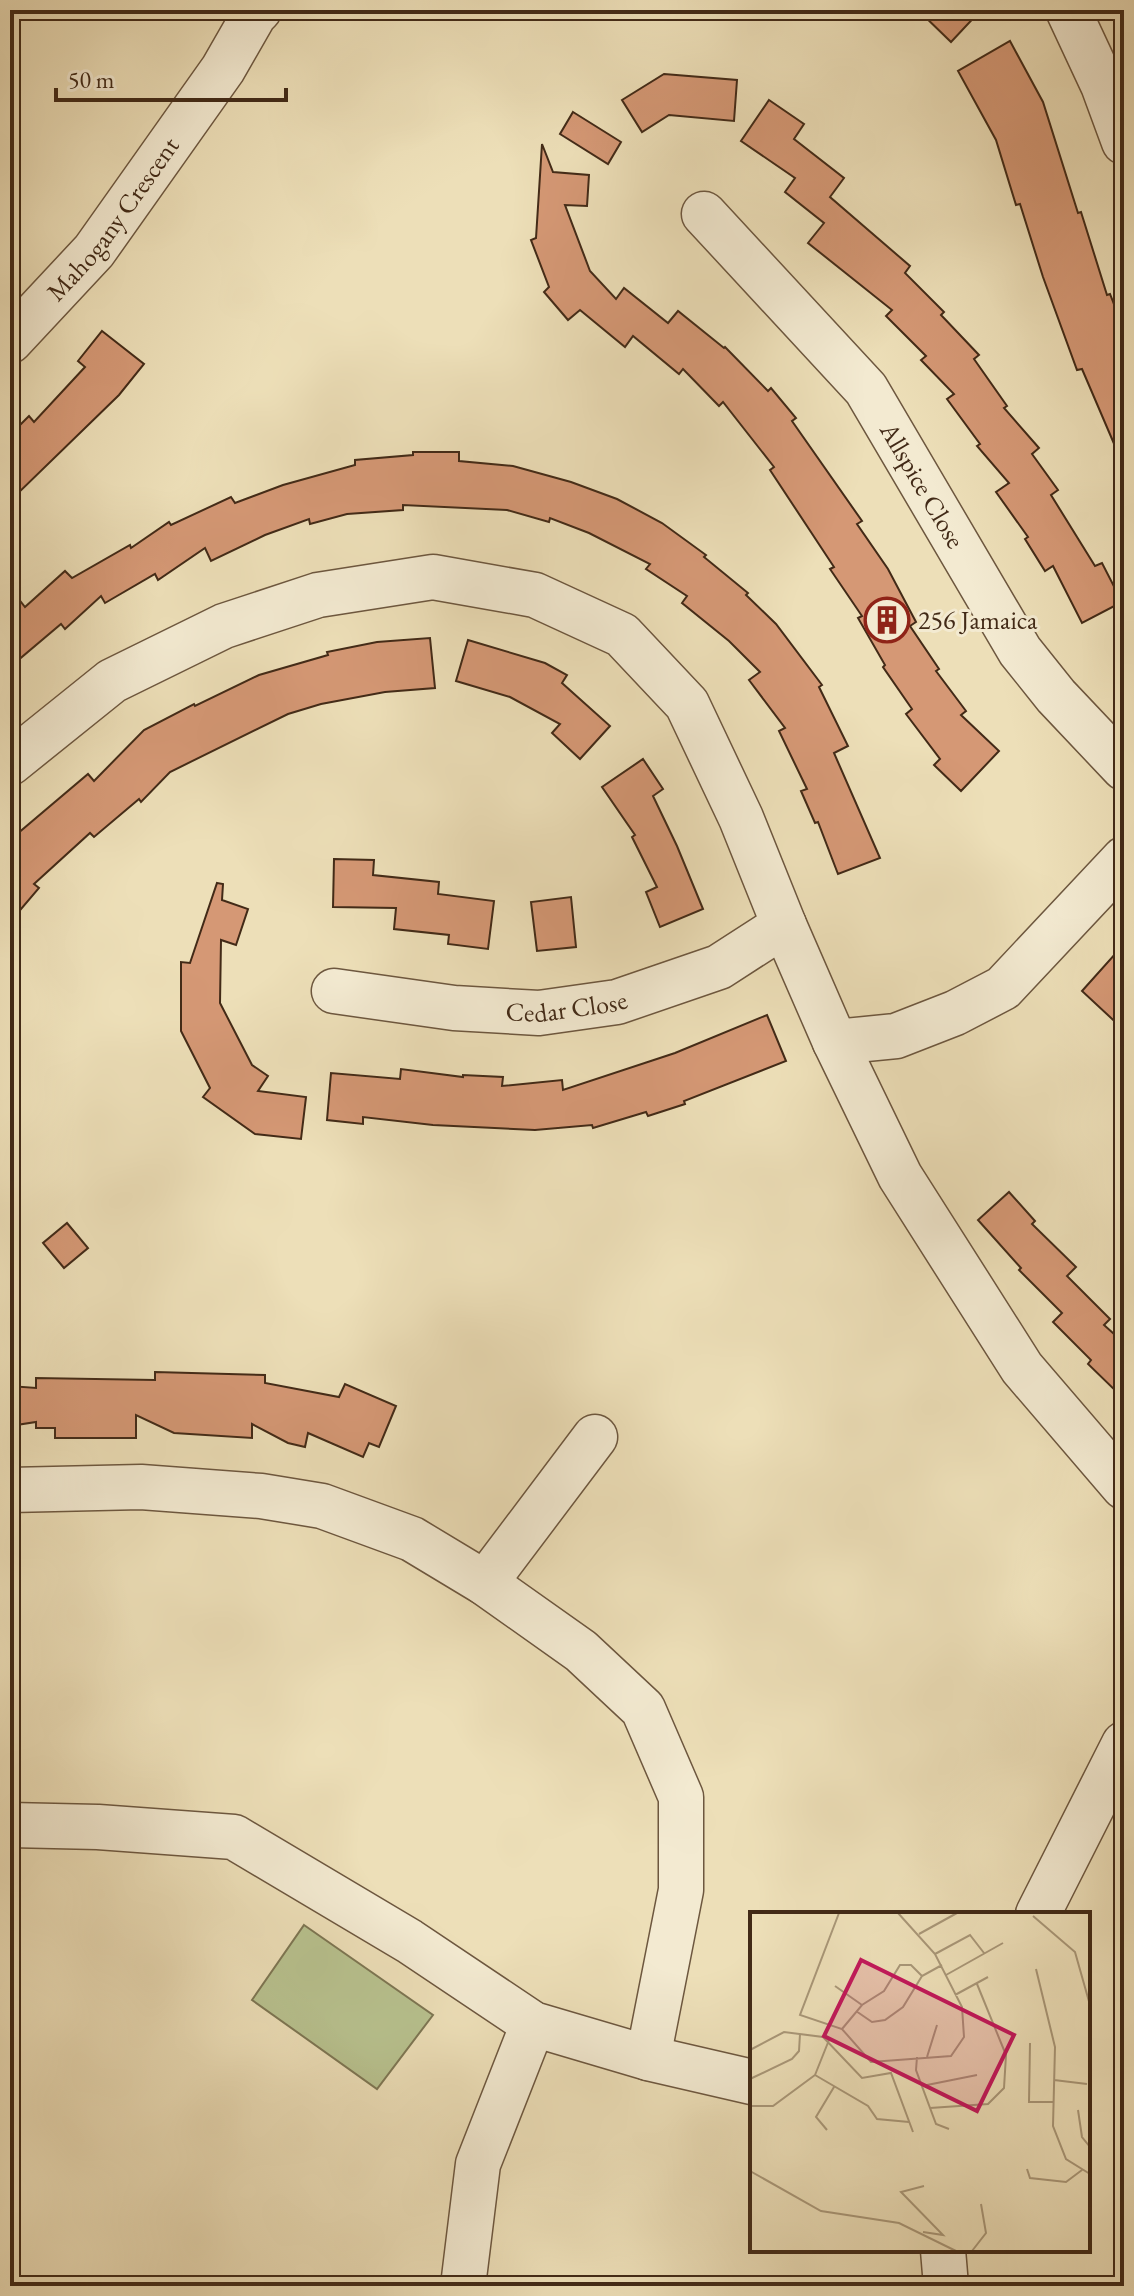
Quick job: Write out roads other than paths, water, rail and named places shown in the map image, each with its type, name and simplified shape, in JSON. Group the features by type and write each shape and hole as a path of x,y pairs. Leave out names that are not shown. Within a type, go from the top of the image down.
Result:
{"street":[{"name":"Mahogany Crescent","path":"10,341 94,251 223,69 259,10"},
{"path":"1068,10 1103,85 1124,142"},
{"name":"Allspice Close","path":"704,214 866,389 1020,651 1056,696 1124,768"},
{"path":"10,763 112,681 224,626 318,595 433,577 535,595 622,635 687,704 741,818 835,1042 900,1176 1022,1368 1124,1487"},
{"path":"835,1042 896,1036 955,1013 1003,988 1124,859"},
{"name":"Cedar Close","path":"334,991 454,1008 539,1013 617,1002 719,967 784,925"},
{"path":"485,1583 595,1437"},
{"path":"10,1490 141,1487 261,1496 322,1506 412,1539 485,1583 581,1651 643,1709 681,1797 681,1890 648,2058"},
{"path":"1039,1912 1124,1744"},
{"path":"10,1825 98,1827 234,1837 409,1941 533,2024 648,2058 750,2082"},
{"path":"463,2286 478,2164 533,2024"},
{"path":"943,2252 946,2286"}],"place":[{"name":"256 Jamaica","path":"887,620"}]}
